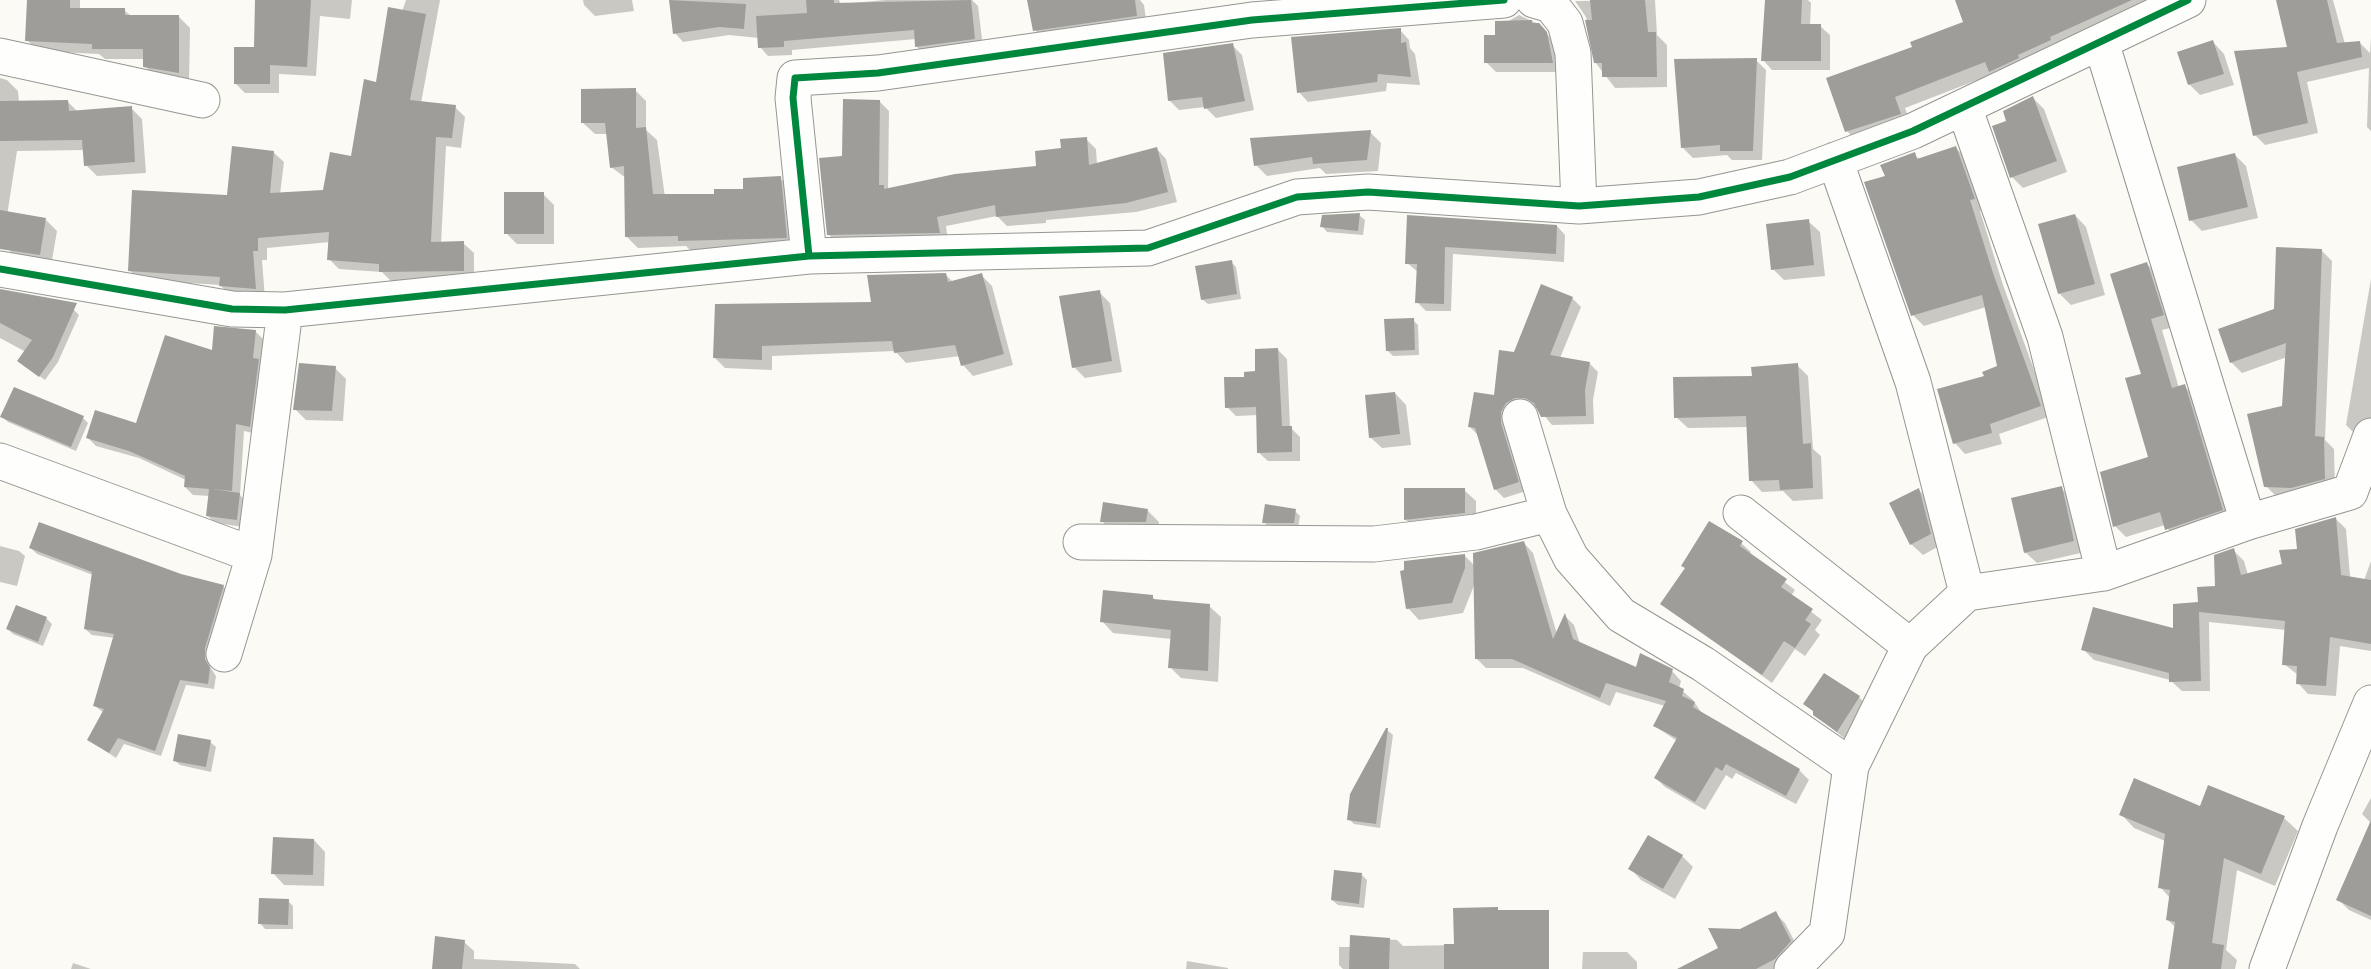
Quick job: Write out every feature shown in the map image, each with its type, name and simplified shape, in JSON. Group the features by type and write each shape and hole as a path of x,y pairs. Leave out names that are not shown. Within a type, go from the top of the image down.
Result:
{"street":[{"path":"809,256 793,98 795,78 878,73 1251,20 1504,0"},
{"path":"1534,0 1551,5 1565,23 1573,53 1579,206"},
{"path":"0,269 232,309 285,310 809,256 1148,248 1297,197 1309,196 1368,192 1579,206 1699,197 1790,177 1913,131 2189,0"},
{"path":"2101,42 2248,522"},
{"path":"0,56 202,100"},
{"path":"1965,107 2045,337 2104,572"},
{"path":"1835,160 1913,382 1967,593"},
{"path":"224,654 254,555 285,310"},
{"path":"1520,417 1549,513 1571,558 1621,615 1703,664 1851,766"},
{"path":"1792,969 1827,933 1851,766 1910,646 1967,593 2104,572 2248,522 2350,492 2371,436"},
{"path":"0,461 254,555"},
{"path":"1081,542 1374,544 1476,532 1549,513"},
{"path":"1741,513 1910,646"},
{"path":"2276,964 2371,703"}],"building":[{"path":"27,0 70,0 70,8 125,8 125,15 179,15 179,73 143,67 143,49 92,49 92,44 25,41"},
{"path":"255,0 311,0 307,67 270,65 270,84 234,84 234,47 254,47"},
{"path":"669,0 746,4 744,29 719,27 673,34"},
{"path":"806,0 834,0 834,3 971,0 975,39 915,47 914,30 784,41 784,47 758,48 756,16 807,13"},
{"path":"1027,0 1135,0 1137,16 1033,31"},
{"path":"1590,0 1645,0 1648,32 1656,32 1657,77 1602,77 1602,63 1594,63 1585,20 1592,20"},
{"path":"1765,0 1802,0 1801,24 1821,24 1821,61 1761,61"},
{"path":"1955,0 2132,0 2050,37 2051,40 1989,72 1985,62 1895,97 1901,114 1845,132 1826,78 1912,47 1910,42 1963,22"},
{"path":"2276,0 2327,0 2337,43 2360,41 2362,57 2297,72 2308,123 2253,136 2234,51 2287,47"},
{"path":"388,7 426,14 410,100 456,105 452,138 436,137 431,242 464,241 464,271 379,272 379,264 327,260 329,232 258,238 258,251 253,251 256,289 219,286 220,277 128,271 132,190 227,195 232,146 274,151 270,193 323,190 330,152 351,156 364,79 376,82"},
{"path":"1532,20 1532,23 1539,23 1547,32 1553,63 1484,63 1484,35 1495,35 1495,21"},
{"path":"1401,28 1401,43 1406,42 1411,77 1378,74 1377,82 1297,93 1291,37"},
{"path":"2213,40 2224,74 2188,85 2177,52"},
{"path":"1233,43 1245,101 1204,109 1202,97 1168,101 1163,53"},
{"path":"1757,58 1753,151 1720,151 1720,145 1681,148 1674,59"},
{"path":"636,88 636,128 646,127 653,194 714,194 714,189 743,189 743,178 781,176 787,238 678,241 678,236 625,237 624,166 610,168 605,123 581,123 581,89"},
{"path":"2033,96 2057,161 2010,178 1992,126 2006,121 2003,111"},
{"path":"843,99 880,100 879,185 884,185 884,189 955,174 1036,166 1035,151 1061,148 1060,139 1087,137 1089,165 1157,147 1168,192 1126,203 996,217 995,205 937,217 940,233 827,235 819,158 842,156"},
{"path":"68,100 69,111 132,106 135,162 84,166 82,140 0,141 0,101"},
{"path":"1371,130 1367,160 1313,164 1312,157 1254,166 1250,138"},
{"path":"1956,146 1975,199 1970,200 1993,273 2041,406 1990,424 1992,433 1953,444 1937,389 1984,376 1982,372 1997,366 1982,295 1911,316 1864,182 1885,176 1880,165 1915,152 1917,159"},
{"path":"2235,153 2248,207 2189,221 2177,167"},
{"path":"504,192 544,192 544,234 504,234"},
{"path":"0,210 46,218 40,255 0,249"},
{"path":"1360,213 1358,231 1320,227 1322,215"},
{"path":"2075,214 2095,284 2058,294 2038,224"},
{"path":"1407,215 1557,225 1556,254 1445,247 1444,304 1415,303 1417,264 1405,264"},
{"path":"1809,219 1814,265 1771,270 1766,224"},
{"path":"2276,247 2322,249 2315,436 2324,437 2325,479 2291,488 2264,487 2247,414 2282,406 2286,343 2230,363 2218,329 2274,309"},
{"path":"1232,260 1237,294 1201,300 1195,266"},
{"path":"2147,262 2164,315 2151,319 2172,388 2185,384 2223,510 2165,530 2160,512 2113,527 2100,472 2148,457 2125,378 2141,374 2110,274"},
{"path":"946,273 948,282 982,273 1004,354 961,366 955,345 894,353 892,341 762,346 762,360 713,358 715,304 871,302 867,275"},
{"path":"1541,284 1573,297 1550,355 1590,362 1585,390 1586,416 1541,417 1534,403 1525,398 1515,398 1506,403 1501,412 1501,423 1519,482 1494,490 1475,428 1468,427 1474,392 1494,395 1499,350 1514,352"},
{"path":"0,289 77,303 53,357 39,377 17,361 32,340 0,323"},
{"path":"1100,290 1112,361 1072,368 1059,296"},
{"path":"1414,318 1415,350 1386,351 1384,319"},
{"path":"214,326 256,330 253,358 259,359 250,427 236,424 232,491 212,489 240,493 237,520 206,516 209,489 184,487 185,476 129,451 86,438 95,410 136,423 165,335 212,350"},
{"path":"1278,348 1282,426 1292,426 1292,452 1257,453 1256,407 1225,408 1224,377 1244,377 1244,372 1255,371 1255,349"},
{"path":"299,363 336,366 332,411 293,410"},
{"path":"1798,363 1803,444 1811,443 1813,488 1780,490 1779,480 1749,481 1746,416 1674,418 1673,377 1752,376 1751,367"},
{"path":"14,387 84,416 71,447 0,417"},
{"path":"1395,392 1400,434 1369,438 1365,395"},
{"path":"2062,486 2074,541 2024,553 2011,498"},
{"path":"1404,488 1465,488 1465,513 1404,520"},
{"path":"1919,488 1931,534 1910,545 1889,503"},
{"path":"1103,502 1148,509 1146,522 1100,522"},
{"path":"1265,504 1296,509 1294,523 1262,523"},
{"path":"2336,517 2341,575 2371,580 2371,644 2330,637 2326,686 2296,684 2297,666 2282,665 2285,621 2199,612 2201,681 2169,682 2169,673 2081,650 2093,607 2173,628 2173,604 2198,602 2197,587 2215,586 2214,555 2234,548 2241,575 2282,564 2279,550 2297,549 2295,529"},
{"path":"1709,521 1743,541 1740,546 1787,579 1781,587 1813,609 1805,620 1811,624 1795,648 1784,641 1762,675 1660,604 1685,568 1681,566"},
{"path":"39,522 181,574 224,585 205,648 205,659 210,668 208,684 180,680 155,751 118,738 109,753 87,740 104,709 93,706 114,634 84,629 92,572 29,548"},
{"path":"1524,541 1553,639 1565,613 1573,639 1636,667 1640,653 1673,669 1669,682 1684,689 1682,696 1695,702 1693,707 1800,769 1786,796 1726,764 1722,771 1716,767 1695,802 1654,778 1677,738 1653,726 1666,701 1606,683 1600,698 1512,659 1475,659 1473,553"},
{"path":"1465,554 1465,568 1452,603 1406,609 1400,571 1404,570 1404,561"},
{"path":"1103,590 1153,595 1153,599 1210,604 1208,671 1168,668 1171,630 1100,622"},
{"path":"16,605 47,617 38,642 6,629"},
{"path":"1824,673 1860,696 1837,732 1813,715 1813,711 1803,704"},
{"path":"1386,728 1376,824 1347,820 1350,794"},
{"path":"178,734 211,740 206,767 173,761"},
{"path":"2134,778 2200,806 2208,785 2285,816 2261,874 2224,858 2212,943 2224,945 2221,969 2168,969 2175,922 2166,920 2170,890 2158,888 2165,834 2119,815"},
{"path":"2371,820 2371,916 2336,900"},
{"path":"1648,835 1683,855 1663,889 1628,869"},
{"path":"273,837 314,839 313,875 271,874"},
{"path":"1334,870 1362,873 1359,904 1331,900"},
{"path":"259,898 289,899 288,925 258,924"},
{"path":"1498,907 1498,910 1549,910 1549,969 1444,969 1444,944 1454,944 1453,908"},
{"path":"1776,911 1791,941 1775,959 1756,969 1677,969 1718,948 1708,928 1740,929"},
{"path":"1350,935 1390,938 1389,969 1349,969"},
{"path":"435,936 465,940 462,969 432,969"}],"cycle path":[{"path":"809,256 793,98 795,78 878,73 1252,20 1504,0"},
{"path":"0,269 232,309 285,310 809,256 1148,248 1297,197 1368,192 1579,206 1699,197 1790,177 1913,131 2188,0"}]}
